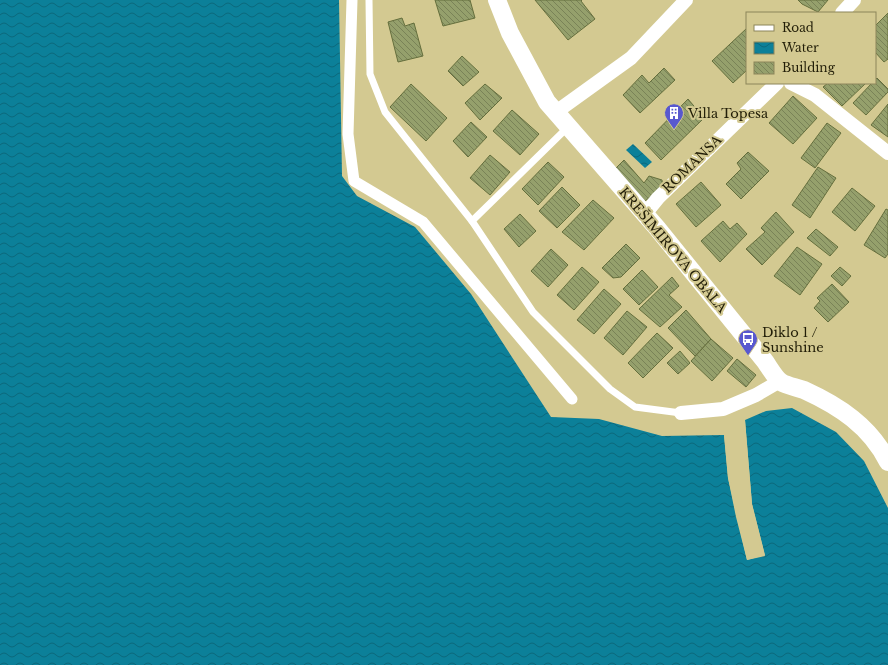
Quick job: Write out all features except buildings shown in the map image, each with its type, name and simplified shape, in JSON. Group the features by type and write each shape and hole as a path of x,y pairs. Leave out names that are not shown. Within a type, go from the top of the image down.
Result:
{"street":[{"path":"352,0 348,134 354,181 423,222 572,399"},
{"name":"KREŠIMIROVA OBALA","path":"497,0 513,39 547,102 645,214 780,381"},
{"path":"556,112 631,58 686,0"},
{"path":"843,12 854,0"},
{"name":"ROMANSA","path":"645,214 658,198 776,84"},
{"path":"793,84 814,94 888,154"},
{"path":"681,413 723,409 756,395 780,381 825,401 851,417 866,430 881,448 888,462"}],"lane":[{"path":"369,0 370,74 385,112 472,221 533,312 610,389 635,407 681,413"},
{"path":"472,221 568,126"}],"water":[{"path":"0,0 339,0 342,176 357,196 415,227 471,294 551,417 599,419 662,436 724,435 728,478 747,560 765,555 752,504 745,420 766,411 792,408 836,432 864,461 888,508 888,665 0,665"},
{"path":"633,144 652,162 645,168 626,150"}],"pier":[{"path":"745,420 752,504 765,556 747,560 728,478 724,435 726,437 730,478 748,558 762,554 750,505 743,421"}],"place":[{"name":"Villa Topesa","path":"674,130"},
{"name":"Diklo 1 / Sunshine","path":"748,356"}]}
